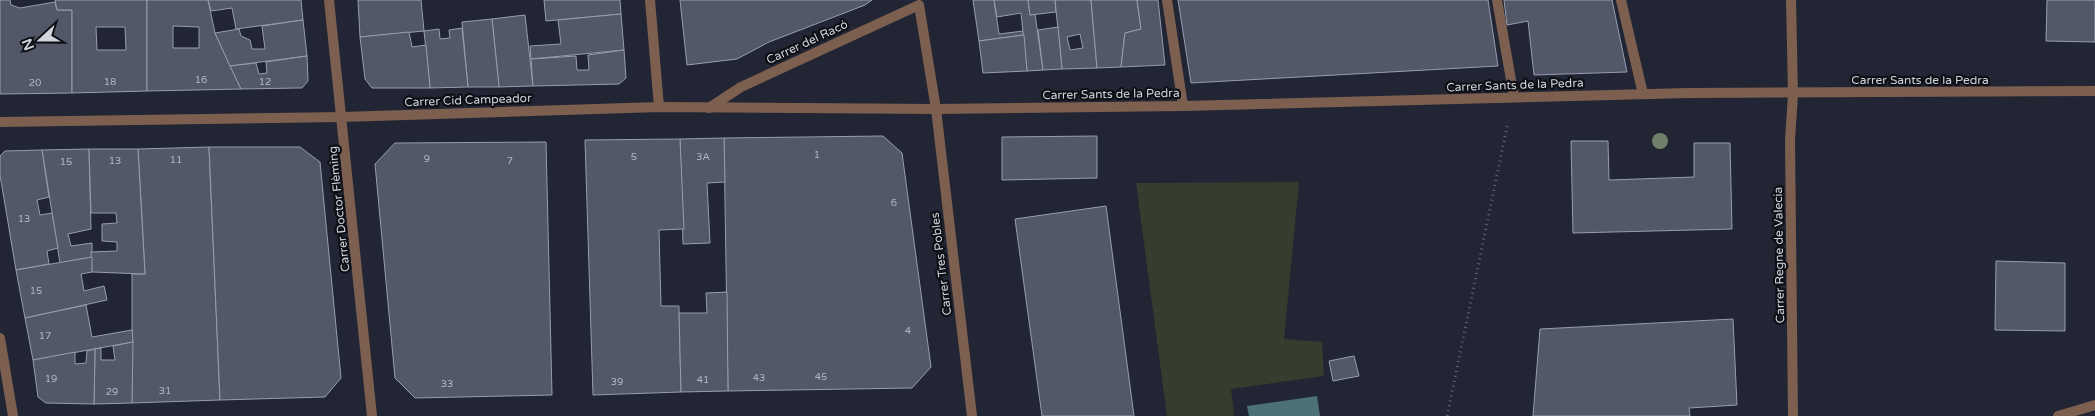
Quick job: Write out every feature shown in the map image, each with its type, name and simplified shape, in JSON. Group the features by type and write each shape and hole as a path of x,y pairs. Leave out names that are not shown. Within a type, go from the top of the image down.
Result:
{"street":[{"name":"Carrer Doctor Flèming","path":"329,0 372,416"},
{"path":"650,0 659,107"},
{"path":"1167,0 1183,106"},
{"path":"1497,0 1514,97"},
{"path":"1621,0 1643,94"},
{"name":"Carrer Regne de Valecia","path":"1791,0 1793,94 1790,140 1793,416"},
{"name":"Carrer del Racó","path":"709,108 741,87 920,2 936,109"},
{"name":"Carrer Sants de la Pedra","path":"936,109 1183,106 1643,94 2095,91"},
{"name":"Carrer Cid Campeador","path":"0,122 342,117 659,107 936,109"},
{"name":"Carrer Tres Pobles","path":"936,109 972,416"},
{"path":"0,338 13,416"},
{"path":"2058,416 2095,405"}],"path":[{"path":"1447,416 1514,97"}],"shaded area":[{"path":"1299,182 1284,339 1322,342 1324,376 1231,389 1234,416 1167,416 1136,183"},
{"path":"1317,396 1320,416 1249,416 1247,406"}],"building":[{"path":"0,0 10,0 11,5 20,8 55,2 57,10 72,10 72,93 0,94"},
{"path":"55,0 147,0 147,91 72,93 72,10 57,10","holes":["96,27 125,27 126,50 97,50"]},
{"path":"147,0 208,0 215,33 241,89 147,91","holes":["173,26 199,27 199,48 173,48"]},
{"path":"208,0 301,0 303,20 236,29 232,8 211,11"},
{"path":"358,0 421,0 424,31 360,37"},
{"path":"544,0 620,0 621,14 546,21"},
{"path":"680,0 872,0 865,5 769,42 737,59 687,65"},
{"path":"973,0 994,0 999,34 1023,31 1024,35 979,41"},
{"path":"994,0 1028,0 1030,15 1035,14 1043,70 1027,71 1021,13 997,17"},
{"path":"1028,0 1055,0 1056,12 1030,15"},
{"path":"1055,0 1091,0 1097,68 1062,69","holes":["1080,34 1083,48 1070,50 1067,37"]},
{"path":"1091,0 1137,0 1141,29 1125,33 1121,67 1097,68"},
{"path":"1137,0 1158,0 1165,65 1121,67 1125,33 1141,29"},
{"path":"1178,0 1488,0 1498,66 1191,83"},
{"path":"1504,0 1612,0 1627,72 1534,75 1528,21 1507,25"},
{"path":"2047,0 2095,0 2095,42 2046,41"},
{"path":"621,14 624,50 531,59 530,46 561,44 558,20"},
{"path":"525,15 533,86 499,87 492,19"},
{"path":"492,19 499,87 468,87 462,22"},
{"path":"303,20 307,56 230,66 215,33 239,29 241,36 250,40 252,49 265,49 262,26"},
{"path":"1058,27 1062,69 1043,70 1038,30"},
{"path":"462,28 468,87 430,88 424,31 439,29 440,39 450,38 449,30"},
{"path":"409,32 412,47 426,45 430,88 372,88 365,79 360,37"},
{"path":"1024,35 1027,71 983,73 979,41"},
{"path":"624,50 626,78 619,84 533,86 531,59 576,56 577,70 589,70 588,55"},
{"path":"307,56 308,81 302,88 241,89 230,66 256,63 259,74 267,73 266,62"},
{"path":"883,136 902,153 931,367 912,388 728,391 724,138"},
{"path":"1097,136 1097,178 1002,180 1002,137"},
{"path":"724,138 725,182 707,183 710,243 683,244 680,139"},
{"path":"680,139 684,229 659,230 661,306 679,306 681,392 593,395 585,140"},
{"path":"1571,141 1608,141 1609,180 1694,177 1694,143 1730,143 1732,229 1573,233"},
{"path":"546,142 552,395 415,398 395,378 375,164 395,143"},
{"path":"209,147 220,400 132,403 132,274 145,274 138,149"},
{"path":"209,147 300,147 320,162 341,378 325,397 220,400"},
{"path":"89,149 91,229 68,234 71,246 92,243 92,257 60,263 42,150"},
{"path":"89,149 138,149 145,274 92,272 91,252 117,251 117,242 102,241 102,224 117,223 116,213 91,213"},
{"path":"42,150 49,197 37,200 40,215 52,213 58,248 47,251 49,264 16,270 0,175 0,156 5,151"},
{"path":"1106,206 1134,416 1042,416 1015,219"},
{"path":"92,257 92,272 81,274 84,291 104,286 107,300 25,318 16,270"},
{"path":"1996,261 2065,263 2065,331 1995,330"},
{"path":"727,292 728,391 681,392 679,313 707,313 706,293"},
{"path":"86,305 92,337 132,330 133,342 33,360 25,318"},
{"path":"1733,319 1737,405 1689,408 1690,416 1533,416 1540,329"},
{"path":"133,342 132,403 94,404 95,349 101,348 101,360 115,360 113,346"},
{"path":"95,349 94,404 46,403 38,397 33,360 75,352 75,364 86,363 87,351"},
{"path":"1354,356 1359,376 1333,381 1329,361"}]}
